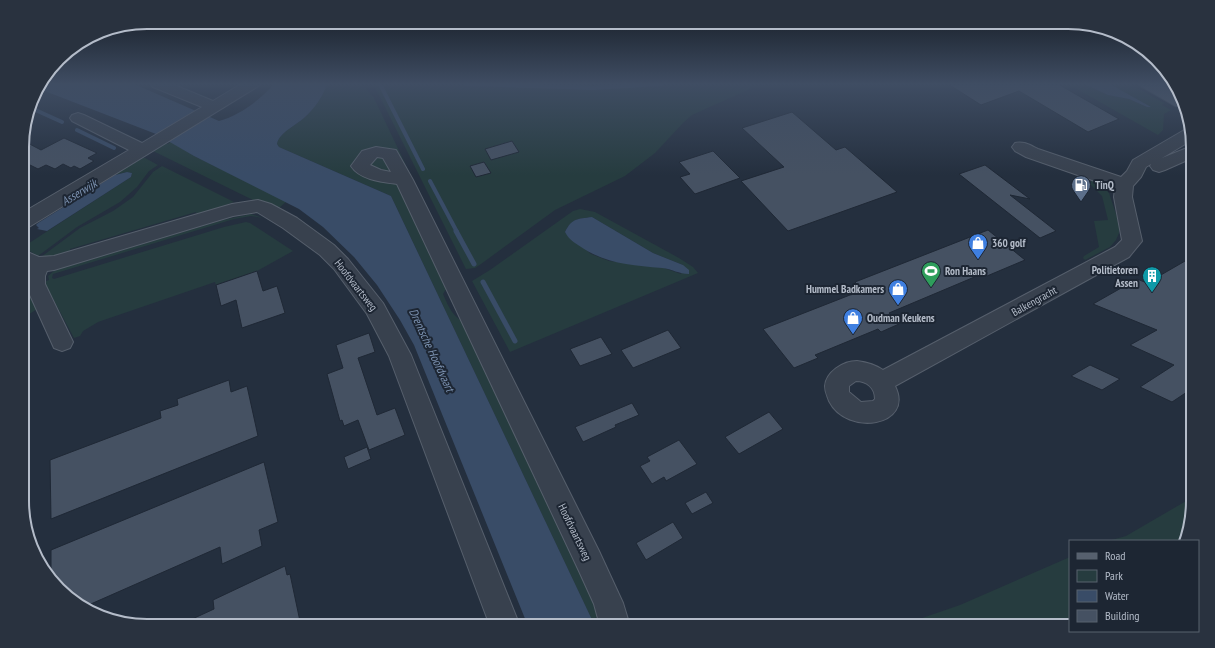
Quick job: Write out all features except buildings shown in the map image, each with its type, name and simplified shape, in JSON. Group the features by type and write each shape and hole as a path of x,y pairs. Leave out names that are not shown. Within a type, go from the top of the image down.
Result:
{"street":[{"path":"29,218 202,114"},
{"path":"78,118 143,150"},
{"path":"1130,179 1139,164 1185,137"},
{"path":"1021,147 1032,154 1130,179 1186,154"},
{"name":"Balkengracht","path":"881,382 1122,252 1132,242 1124,197 1130,179"},
{"name":"Hoofdvaartsweg","path":"404,180 589,561 608,603 612,619"},
{"name":"Hoofdvaartsweg","path":"32,260 64,260 251,206 264,208 304,232 327,250 356,281 375,309 400,355 502,619"},
{"path":"32,260 35,271 33,276 35,284 62,342"}],"green space":[{"path":"308,114 382,114 411,176 406,177 391,152 357,160 396,184 402,190 448,286 443,294 447,304 455,316 468,324 600,615 594,619 592,619 391,196 279,147 277,144 278,140 284,133"},
{"path":"389,114 694,114 683,123 655,153 625,176 555,210 475,268 466,269"},
{"path":"1121,114 1164,114 1163,130 1158,135"},
{"path":"171,141 194,156 287,201 279,208 267,203 255,201 153,151"},
{"path":"378,156 384,158 391,172 371,167 367,160"},
{"path":"140,158 145,158 158,165 149,171 137,187 120,202 77,227 38,256 29,251 29,243 131,177 132,173 127,172 115,175 113,172"},
{"path":"162,166 234,202 197,215 196,212 70,249 70,253 58,256 41,257 80,228 113,211 133,197 153,172"},
{"path":"1091,180 1100,181 1098,183 1109,193 1119,223 1119,233 1116,240 1110,247 1085,260 1083,258 1084,256 1099,247 1094,221 1108,220 1102,196 1091,185"},
{"path":"580,209 595,212 679,258 693,267 698,273 510,352 472,281 490,270 573,211","holes":["592,217 653,253 683,265 681,274 664,268 609,261 591,254 565,232 570,224 576,220"]},
{"path":"251,214 263,218 251,216 234,219 53,274 52,278 54,279 224,227 246,222 250,223 293,251 257,271 216,285 215,282 98,322 83,331 80,336 74,338 44,282 49,280 48,276 55,270 223,220"},
{"path":"29,290 39,308 29,314"},
{"path":"1186,501 1184,524 1180,540 1112,540 1126,536"},
{"path":"1069,557 1069,619 919,619 960,605"}],"water":[{"name":"Drentsche Hoofdvaart","path":"105,114 203,114 219,121 236,114 308,114 281,136 277,144 279,147 391,196 592,619 525,619 414,345 400,320 377,285 354,257 323,227 299,209 194,156 156,134"},
{"path":"127,172 132,173 131,177 47,231 37,229 39,228 36,225 38,223 115,175"},
{"path":"592,217 653,253 683,265 689,270 689,274 608,260 588,251 567,236 565,232 570,224 582,218"}],"waterway":[{"path":"45,114 62,122"},
{"path":"395,114 423,169"},
{"path":"77,130 114,148"},
{"path":"430,181 457,232"},
{"path":"456,231 474,264"},
{"path":"483,282 515,341"}],"place":[{"name":"TinQ","path":"1081,202"},
{"name":"360 golf","path":"978,260"},
{"name":"Ron Haans","path":"931,288"},
{"name":"Politietoren Assen","path":"1152,293"},
{"name":"Hummel Badkamers","path":"898,306"},
{"name":"Oudman Keukens","path":"853,335"}],"water label":[{"name":"Asserwijk","path":"79,192"}]}
